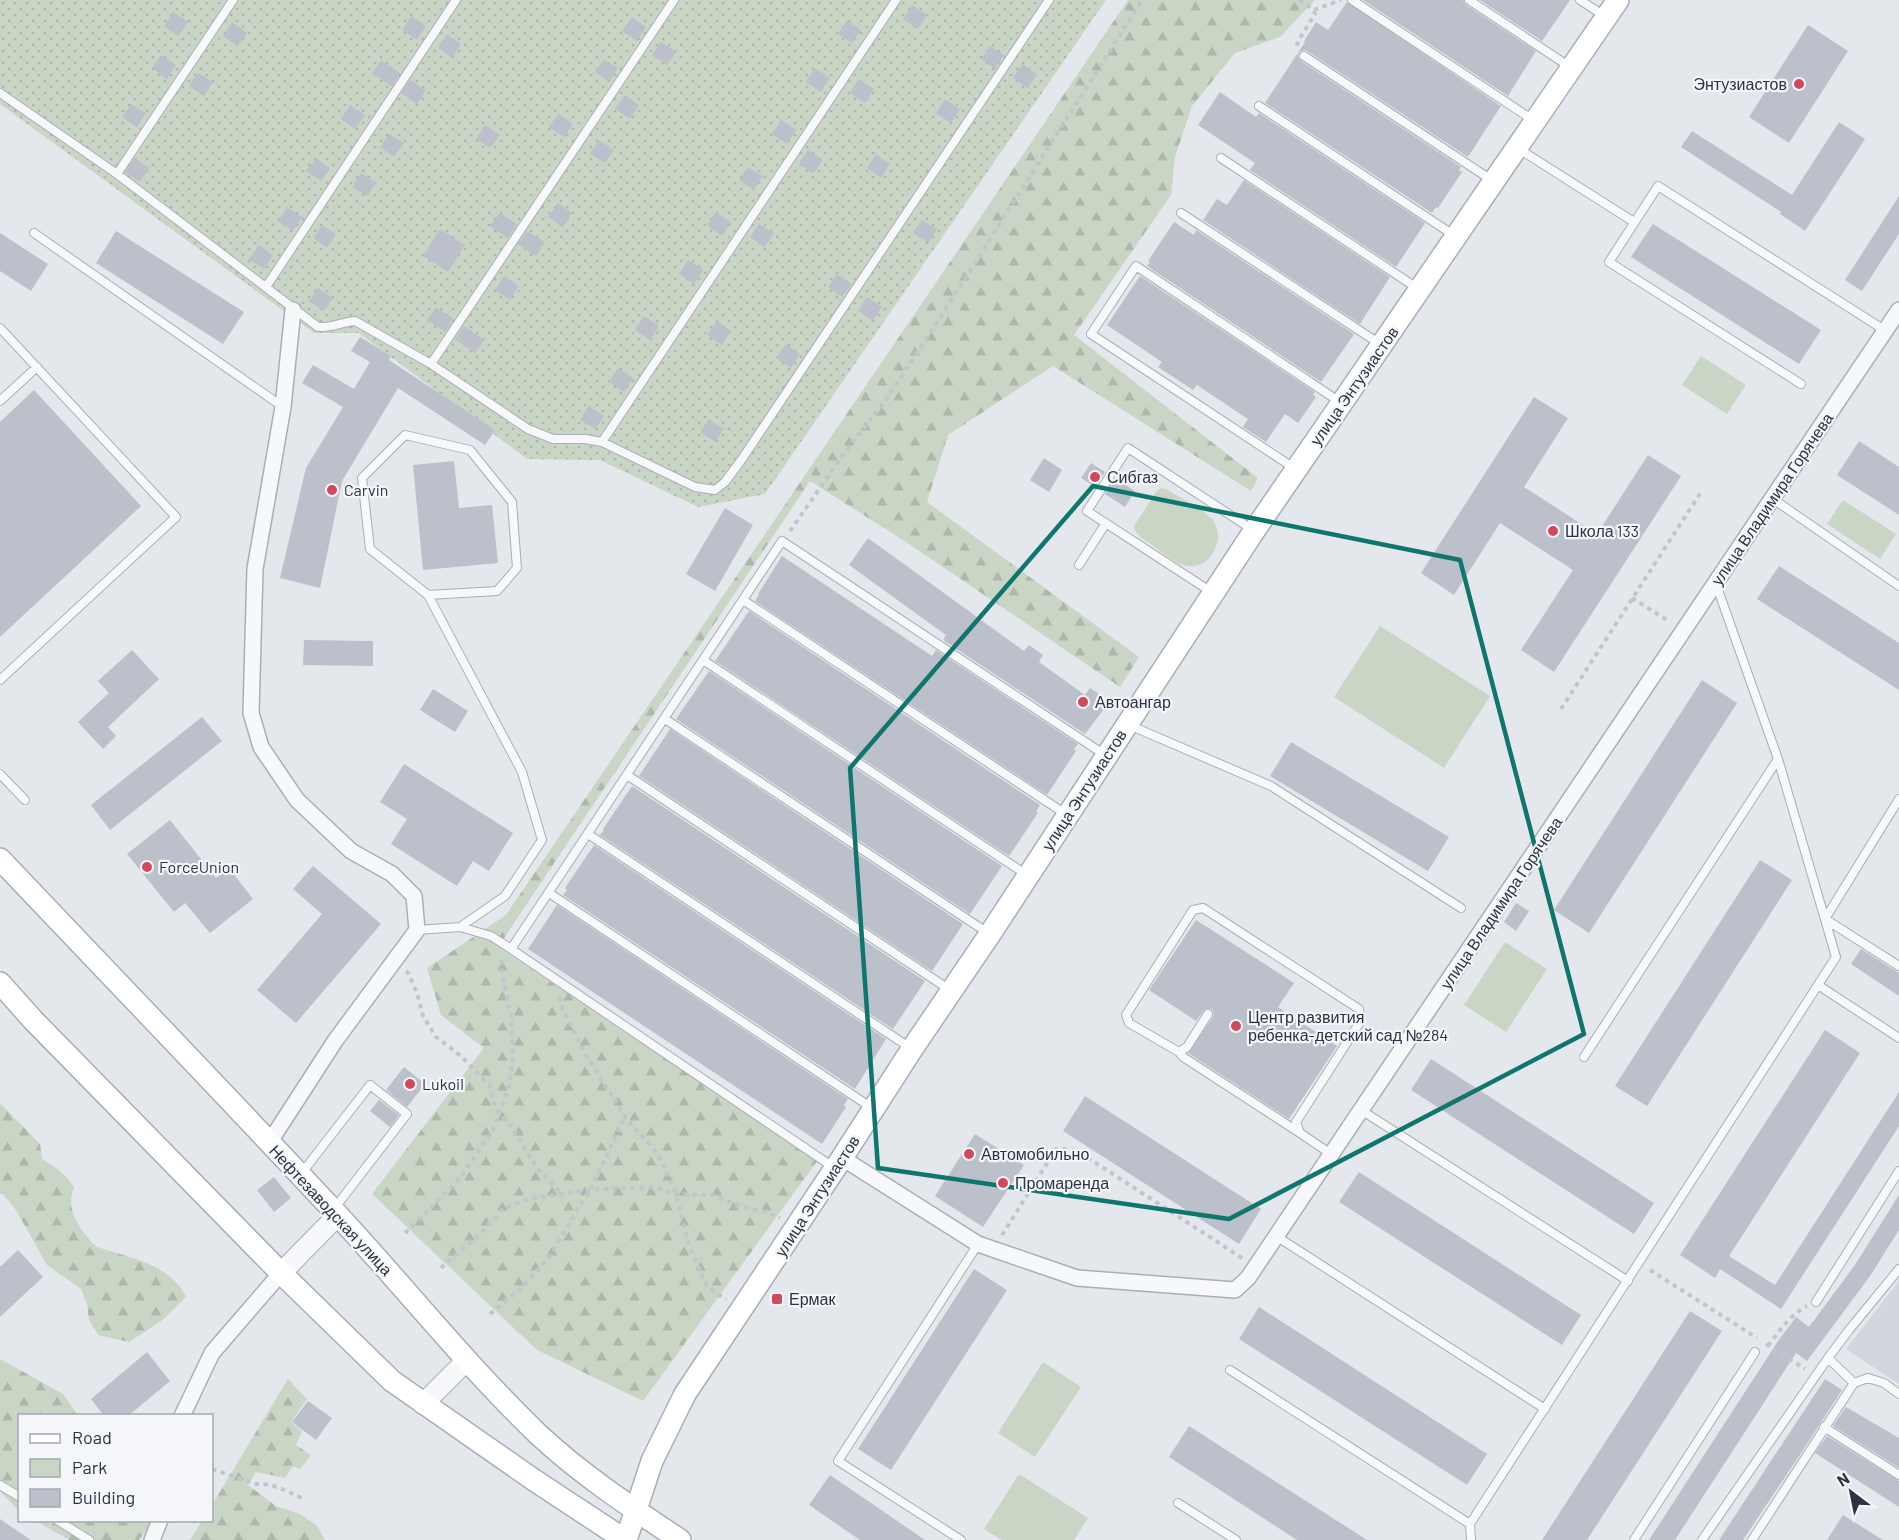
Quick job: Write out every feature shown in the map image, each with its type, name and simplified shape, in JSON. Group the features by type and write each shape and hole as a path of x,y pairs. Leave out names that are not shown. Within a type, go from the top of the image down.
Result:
{"main road":[{"name":"улица Энтузиастов","path":"626,1540 652,1461 685,1394 839,1164 950,990 990,934 1254,531 1612,9"},
{"name":"Нефтезаводская улица","path":"0,859 335,1212 466,1361 542,1437 637,1512 680,1540"},
{"path":"0,983 281,1273 392,1381 580,1512 626,1540"}],"street":[{"path":"269,1143 334,1041 417,930 414,896 392,874 351,851 297,800 261,747 251,713 255,569 283,407 293,310"},
{"name":"улица Владимира Горячева","path":"839,1164 978,1244 1077,1278 1235,1290 1256,1267 1899,310"},
{"path":"183,1414 212,1353 335,1212"},
{"path":"423,1404 466,1361"},
{"path":"152,1540 160,1522"}],"lane":[{"path":"117,174 233,0"},
{"path":"266,287 456,0"},
{"path":"431,364 674,0"},
{"path":"602,442 896,0"},
{"path":"0,93 117,174 318,327 328,328 342,322 355,321 431,364 528,429 553,439 585,439 602,442 695,487 715,490 725,482 1049,0"},
{"path":"1352,0 1535,121"},
{"path":"1469,0 1571,68"},
{"path":"1580,0 1612,9"},
{"path":"1304,56 1494,181"},
{"path":"1259,106 1456,236"},
{"path":"1517,148 1634,222"},
{"path":"1221,158 1419,290"},
{"path":"1800,384 1609,262 1658,186 1886,331"},
{"path":"1181,213 1381,345"},
{"path":"34,233 283,407"},
{"path":"1296,470 1091,334 1136,266 1342,403"},
{"path":"0,328 176,517 0,680"},
{"path":"0,401 37,367"},
{"path":"428,595 497,591 517,568 512,502 470,450 405,435 362,477 370,549 428,595 522,772 542,840 505,896 460,927"},
{"path":"1213,593 1087,511 1128,448 1254,531"},
{"path":"1773,499 1899,586"},
{"path":"1079,565 1106,523"},
{"path":"511,949 783,541 1107,756"},
{"path":"1471,1540 1470,1524 1836,957 1778,759 1716,583"},
{"path":"743,600 1068,815"},
{"path":"703,660 1028,875"},
{"path":"665,718 990,934"},
{"path":"1127,724 1271,786 1461,908"},
{"path":"1584,1057 1778,759"},
{"path":"0,774 25,800"},
{"path":"627,775 950,990"},
{"path":"1825,919 1899,799"},
{"path":"588,834 912,1049"},
{"path":"549,892 873,1109"},
{"path":"1300,1132 1296,1122 1360,1022 1359,1009 1203,908 1193,910 1126,1015 1129,1023 1179,1052 1183,1057 1331,1154"},
{"path":"1825,919 1899,966"},
{"path":"417,930 460,927 491,936 839,1164"},
{"path":"1818,986 1899,1038"},
{"path":"1179,1052 1187,1047 1208,1014"},
{"path":"300,1175 370,1086 407,1114 335,1212"},
{"path":"1361,1110 1628,1281"},
{"path":"1816,1302 1899,1171"},
{"path":"1276,1236 1545,1409"},
{"path":"961,1540 838,1461 978,1244"},
{"path":"1702,1540 1828,1358 1899,1269"},
{"path":"1634,1540 1755,1352"},
{"path":"1828,1358 1854,1383"},
{"path":"1230,1370 1470,1524"},
{"path":"1752,1540 1854,1383 1868,1378 1884,1383 1899,1394"},
{"path":"1824,1427 1899,1475"},
{"path":"0,1485 18,1496"},
{"path":"1178,1503 1236,1540"},
{"path":"59,1522 89,1540"}],"path":[{"path":"783,541 845,452 885,401 931,332 1142,0"},
{"path":"1299,0 1314,10"},
{"path":"1314,10 1341,0"},
{"path":"1304,56 1297,46 1298,41 1315,14 1314,10"},
{"path":"1561,709 1701,492"},
{"path":"1632,598 1684,630"},
{"path":"405,1233 460,1178 493,1130 509,1086 513,1058 511,1015 500,965 511,949"},
{"path":"394,961 408,973 417,993 423,1016 436,1037 461,1056 490,1086 493,1101 499,1112 513,1129 537,1168 562,1194"},
{"path":"555,979 560,1003 583,1050 625,1117 657,1153 676,1194 688,1245 706,1285 740,1311"},
{"path":"490,1314 521,1288 549,1258 590,1190 625,1117"},
{"path":"993,1249 1056,1149 1070,1149 1082,1154 1256,1267"},
{"path":"441,1268 479,1235 504,1208 530,1199 590,1190 654,1187 676,1194 713,1195 798,1225"},
{"path":"1639,1263 1816,1376"},
{"path":"1768,1346 1792,1316 1816,1302"},
{"path":"213,1469 248,1482 289,1491 305,1500"}],"highlighted area":[{"path":"1093,486 1460,560 1584,1034 1229,1219 878,1168 850,768"}],"shaded area":[{"path":"1899,1281 1899,1384 1846,1349"}],"green space":[{"path":"0,0 1106,0 765,494 698,507 600,460 527,459 359,333 314,333 0,104"},
{"path":"1128,0 1315,0 1280,37 1235,53 1192,106 1175,157 1171,195 1074,335 1258,478 1251,491 1053,366 948,435 927,502 1139,657 1120,687 906,542 810,481 498,947 818,1160 643,1401 537,1350 372,1194 484,1048 441,1015 427,968 506,915"},
{"path":"1701,356 1746,385 1727,414 1682,385"},
{"path":"1161,488 1200,509 1210,517 1215,525 1218,533 1214,551 1202,564 1193,566 1179,564 1136,532 1134,526"},
{"path":"1843,500 1896,534 1880,559 1827,524"},
{"path":"1380,626 1490,696 1444,768 1334,697"},
{"path":"1505,942 1547,969 1506,1032 1464,1005"},
{"path":"0,1103 40,1144 42,1159 60,1171 74,1187 71,1201 73,1214 93,1243 97,1247 148,1263 159,1269 179,1286 186,1297 164,1319 129,1342 98,1335 89,1320 87,1304 81,1289 47,1265 16,1210 3,1194 0,1194"},
{"path":"0,1359 63,1394 77,1414 18,1414 18,1510 0,1491"},
{"path":"1043,1362 1081,1387 1035,1457 998,1433"},
{"path":"288,1379 307,1399 291,1422 302,1431 296,1445 311,1455 300,1469 293,1466 285,1478 256,1472 248,1485 276,1506 300,1514 317,1526 325,1540 190,1540 201,1522 213,1522 213,1503"},
{"path":"1019,1474 1088,1518 1074,1540 1002,1540 984,1529"},
{"path":"38,1522 150,1522 139,1540 69,1540"}],"building":[{"path":"1363,0 1463,0 1466,5 1536,51 1508,96"},
{"path":"1480,0 1570,0 1542,41"},
{"path":"1347,2 1501,106 1468,157 1307,51 1299,52 1298,56 1301,61 1461,167 1459,170 1462,172 1438,208 1436,207 1432,213 1265,103 1316,22 1328,30"},
{"path":"912,5 927,15 918,29 903,19"},
{"path":"173,12 188,22 178,36 164,26"},
{"path":"411,16 426,26 417,40 402,30"},
{"path":"632,17 646,27 637,41 622,31"},
{"path":"847,20 861,30 852,43 838,34"},
{"path":"232,22 247,33 238,46 223,36"},
{"name":"Энтузиастов","path":"1808,25 1848,51 1789,143 1749,117"},
{"path":"447,34 461,44 452,58 438,48"},
{"path":"661,42 676,52 667,65 652,55"},
{"path":"990,46 1004,55 995,69 981,59"},
{"path":"161,55 176,65 167,79 152,68"},
{"path":"604,59 618,68 609,82 595,72"},
{"path":"381,60 400,73 392,87 372,73"},
{"path":"1022,64 1037,74 1028,88 1013,78"},
{"path":"815,68 830,78 821,92 806,82"},
{"path":"198,73 213,82 204,96 189,86"},
{"path":"859,79 874,89 865,103 850,93"},
{"path":"410,80 426,90 417,104 401,93"},
{"path":"1220,92 1256,117 1259,113 1425,223 1396,267 1250,170 1255,163 1198,125"},
{"path":"625,95 639,105 630,119 615,109"},
{"path":"945,99 960,109 951,123 936,113"},
{"path":"131,104 146,113 137,127 122,117"},
{"path":"350,105 365,115 355,129 341,119"},
{"path":"558,114 573,124 564,137 549,127"},
{"path":"781,120 796,130 787,144 772,134"},
{"path":"1839,122 1865,139 1805,231 1780,214 1781,212 1681,147 1692,131 1792,195"},
{"path":"485,125 500,135 490,148 476,139"},
{"path":"389,134 404,143 394,157 380,147"},
{"path":"599,140 614,150 605,163 590,154"},
{"path":"808,150 823,160 813,174 799,164"},
{"path":"876,154 890,164 881,178 867,168"},
{"path":"135,158 149,168 140,182 125,172"},
{"path":"316,158 330,168 321,181 306,171"},
{"path":"748,167 763,176 754,190 739,180"},
{"path":"361,173 376,183 367,196 352,187"},
{"path":"1244,180 1390,277 1360,324 1203,220 1217,199 1227,205"},
{"path":"1899,196 1899,234 1862,291 1845,280"},
{"path":"558,203 572,213 563,227 548,217"},
{"path":"287,207 302,217 293,231 278,221"},
{"path":"716,212 731,222 722,236 707,226"},
{"path":"500,213 517,224 508,238 490,226"},
{"path":"922,220 937,229 928,243 913,233"},
{"path":"1174,222 1194,235 1196,230 1354,334 1321,382 1147,266"},
{"path":"759,224 774,233 764,247 750,237"},
{"path":"1653,224 1821,330 1799,364 1631,257"},
{"path":"322,225 336,234 327,248 313,238"},
{"path":"440,229 465,245 448,272 423,256"},
{"path":"116,231 244,312 223,344 96,263"},
{"path":"527,231 545,242 536,256 518,244"},
{"path":"0,233 48,264 31,291 0,271"},
{"path":"259,245 273,255 264,269 249,259"},
{"path":"688,260 703,270 694,284 679,274"},
{"path":"837,274 852,284 842,297 828,287"},
{"path":"504,276 519,286 510,300 495,290"},
{"path":"1140,276 1315,392 1313,395 1316,397 1298,423 1285,414 1266,442 1243,427 1248,419 1197,385 1193,390 1158,367 1162,362 1107,325"},
{"path":"318,288 333,298 324,311 309,301"},
{"path":"867,297 882,307 873,321 858,311"},
{"path":"436,307 454,319 445,332 427,320"},
{"path":"644,316 659,326 650,340 635,330"},
{"path":"717,321 731,331 722,345 707,335"},
{"path":"464,326 484,340 475,353 455,339"},
{"path":"360,337 391,356 389,360 495,430 485,445 398,388 342,481 320,588 280,578 306,468 343,407 302,383 313,365 354,389 370,362 351,351"},
{"path":"786,344 800,354 791,368 776,358"},
{"path":"618,368 633,378 624,392 609,382"},
{"path":"34,390 141,506 0,637 0,422"},
{"name":"Школа 133","path":"1534,397 1568,418 1524,487 1597,534 1648,455 1681,476 1554,672 1521,650 1573,570 1500,523 1454,595 1421,573"},
{"path":"589,406 604,416 595,429 580,420"},
{"path":"709,419 724,429 715,442 700,432"},
{"path":"1859,441 1899,467 1899,515 1837,475"},
{"path":"1044,458 1062,470 1049,492 1030,480"},
{"path":"454,461 459,508 492,505 498,563 423,570 413,465"},
{"path":"1091,463 1105,472 1095,487 1081,478"},
{"path":"1115,478 1135,491 1125,507 1105,494"},
{"path":"725,508 753,525 715,591 686,574"},
{"path":"868,538 1024,651 1029,645 1043,655 1039,662 1085,695 1090,688 1105,698 1100,706 1104,709 1085,734 943,640 946,635 849,565"},
{"path":"782,556 932,656 936,650 1078,744 1074,749 1076,751 1047,795 755,601"},
{"path":"1779,566 1899,643 1899,690 1757,599"},
{"path":"749,611 1040,805 1036,812 1038,813 1009,856 715,661"},
{"path":"304,640 373,641 373,666 303,665"},
{"path":"132,650 159,679 108,727 116,736 103,749 78,722 109,693 98,681"},
{"path":"709,671 1002,866 970,914 676,719"},
{"path":"1702,680 1737,703 1589,933 1554,910"},
{"path":"433,689 468,711 455,732 420,710"},
{"path":"202,717 222,741 110,830 91,805"},
{"path":"670,729 963,924 932,971 639,776"},
{"path":"1291,742 1449,837 1428,871 1270,776"},
{"path":"404,764 513,833 489,871 473,861 457,886 391,844 407,819 380,802"},
{"path":"632,786 925,981 893,1029 600,835"},
{"path":"170,820 216,878 229,868 253,899 210,933 185,903 174,912 127,854"},
{"path":"594,845 886,1039 855,1089 563,895 567,890 565,888"},
{"path":"1760,860 1792,880 1647,1106 1615,1086"},
{"path":"313,866 381,924 296,1023 257,990 322,914 293,889"},
{"path":"1516,903 1529,911 1516,931 1504,922"},
{"path":"557,905 848,1099 844,1105 846,1107 822,1144 528,949"},
{"name":"Центр развития ребенка-детский сад №284","path":"1196,920 1294,983 1278,1007 1337,1046 1289,1119 1188,1053 1213,1017 1212,1009 1205,1009 1196,1021 1149,990"},
{"path":"1861,949 1899,973 1899,996 1851,964"},
{"path":"1825,1030 1860,1053 1729,1256 1775,1285 1899,1092 1899,1126 1781,1309 1720,1269 1715,1278 1680,1255"},
{"path":"1431,1059 1654,1203 1634,1234 1411,1090"},
{"path":"404,1067 425,1084 407,1107 386,1090"},
{"path":"1085,1096 1261,1209 1239,1244 1063,1131"},
{"path":"379,1100 399,1115 390,1127 370,1111"},
{"path":"975,1134 1024,1165 983,1227 935,1196"},
{"path":"1359,1172 1581,1315 1562,1345 1339,1202"},
{"path":"274,1177 291,1198 274,1212 257,1190"},
{"path":"1899,1195 1899,1230 1870,1276 1807,1361 1796,1353 1675,1540 1649,1540 1778,1341 1796,1317 1809,1327 1855,1265"},
{"path":"18,1250 43,1277 0,1317 0,1267"},
{"path":"974,1269 1007,1290 891,1470 858,1449"},
{"path":"1259,1307 1487,1454 1467,1485 1239,1339"},
{"path":"1690,1311 1722,1331 1587,1540 1542,1540"},
{"path":"147,1352 170,1381 130,1414 102,1414 91,1399"},
{"path":"1825,1379 1842,1390 1805,1447 1743,1540 1719,1540"},
{"path":"308,1401 332,1418 316,1440 292,1422"},
{"path":"1846,1407 1899,1438 1899,1468 1833,1426"},
{"path":"1189,1426 1367,1540 1297,1540 1169,1457"},
{"path":"1827,1436 1899,1481 1899,1507 1815,1453"},
{"path":"830,1475 925,1540 860,1540 809,1505"},
{"path":"1843,1515 1883,1540 1827,1540"},
{"path":"0,1519 31,1540 0,1540"}],"place":[{"name":"Энтузиастов","path":"1799,84"},
{"name":"Сибгаз","path":"1095,477"},
{"name":"Carvin","path":"332,490"},
{"name":"Школа 133","path":"1553,531"},
{"name":"Автоангар","path":"1083,702"},
{"name":"ForceUnion","path":"147,867"},
{"name":"Центр развития ребенка-детский сад №284","path":"1236,1026"},
{"name":"Lukoil","path":"410,1084"},
{"name":"Автомобильно","path":"969,1154"},
{"name":"Промаренда","path":"1003,1183"},
{"name":"Ермак","path":"777,1299"}]}
